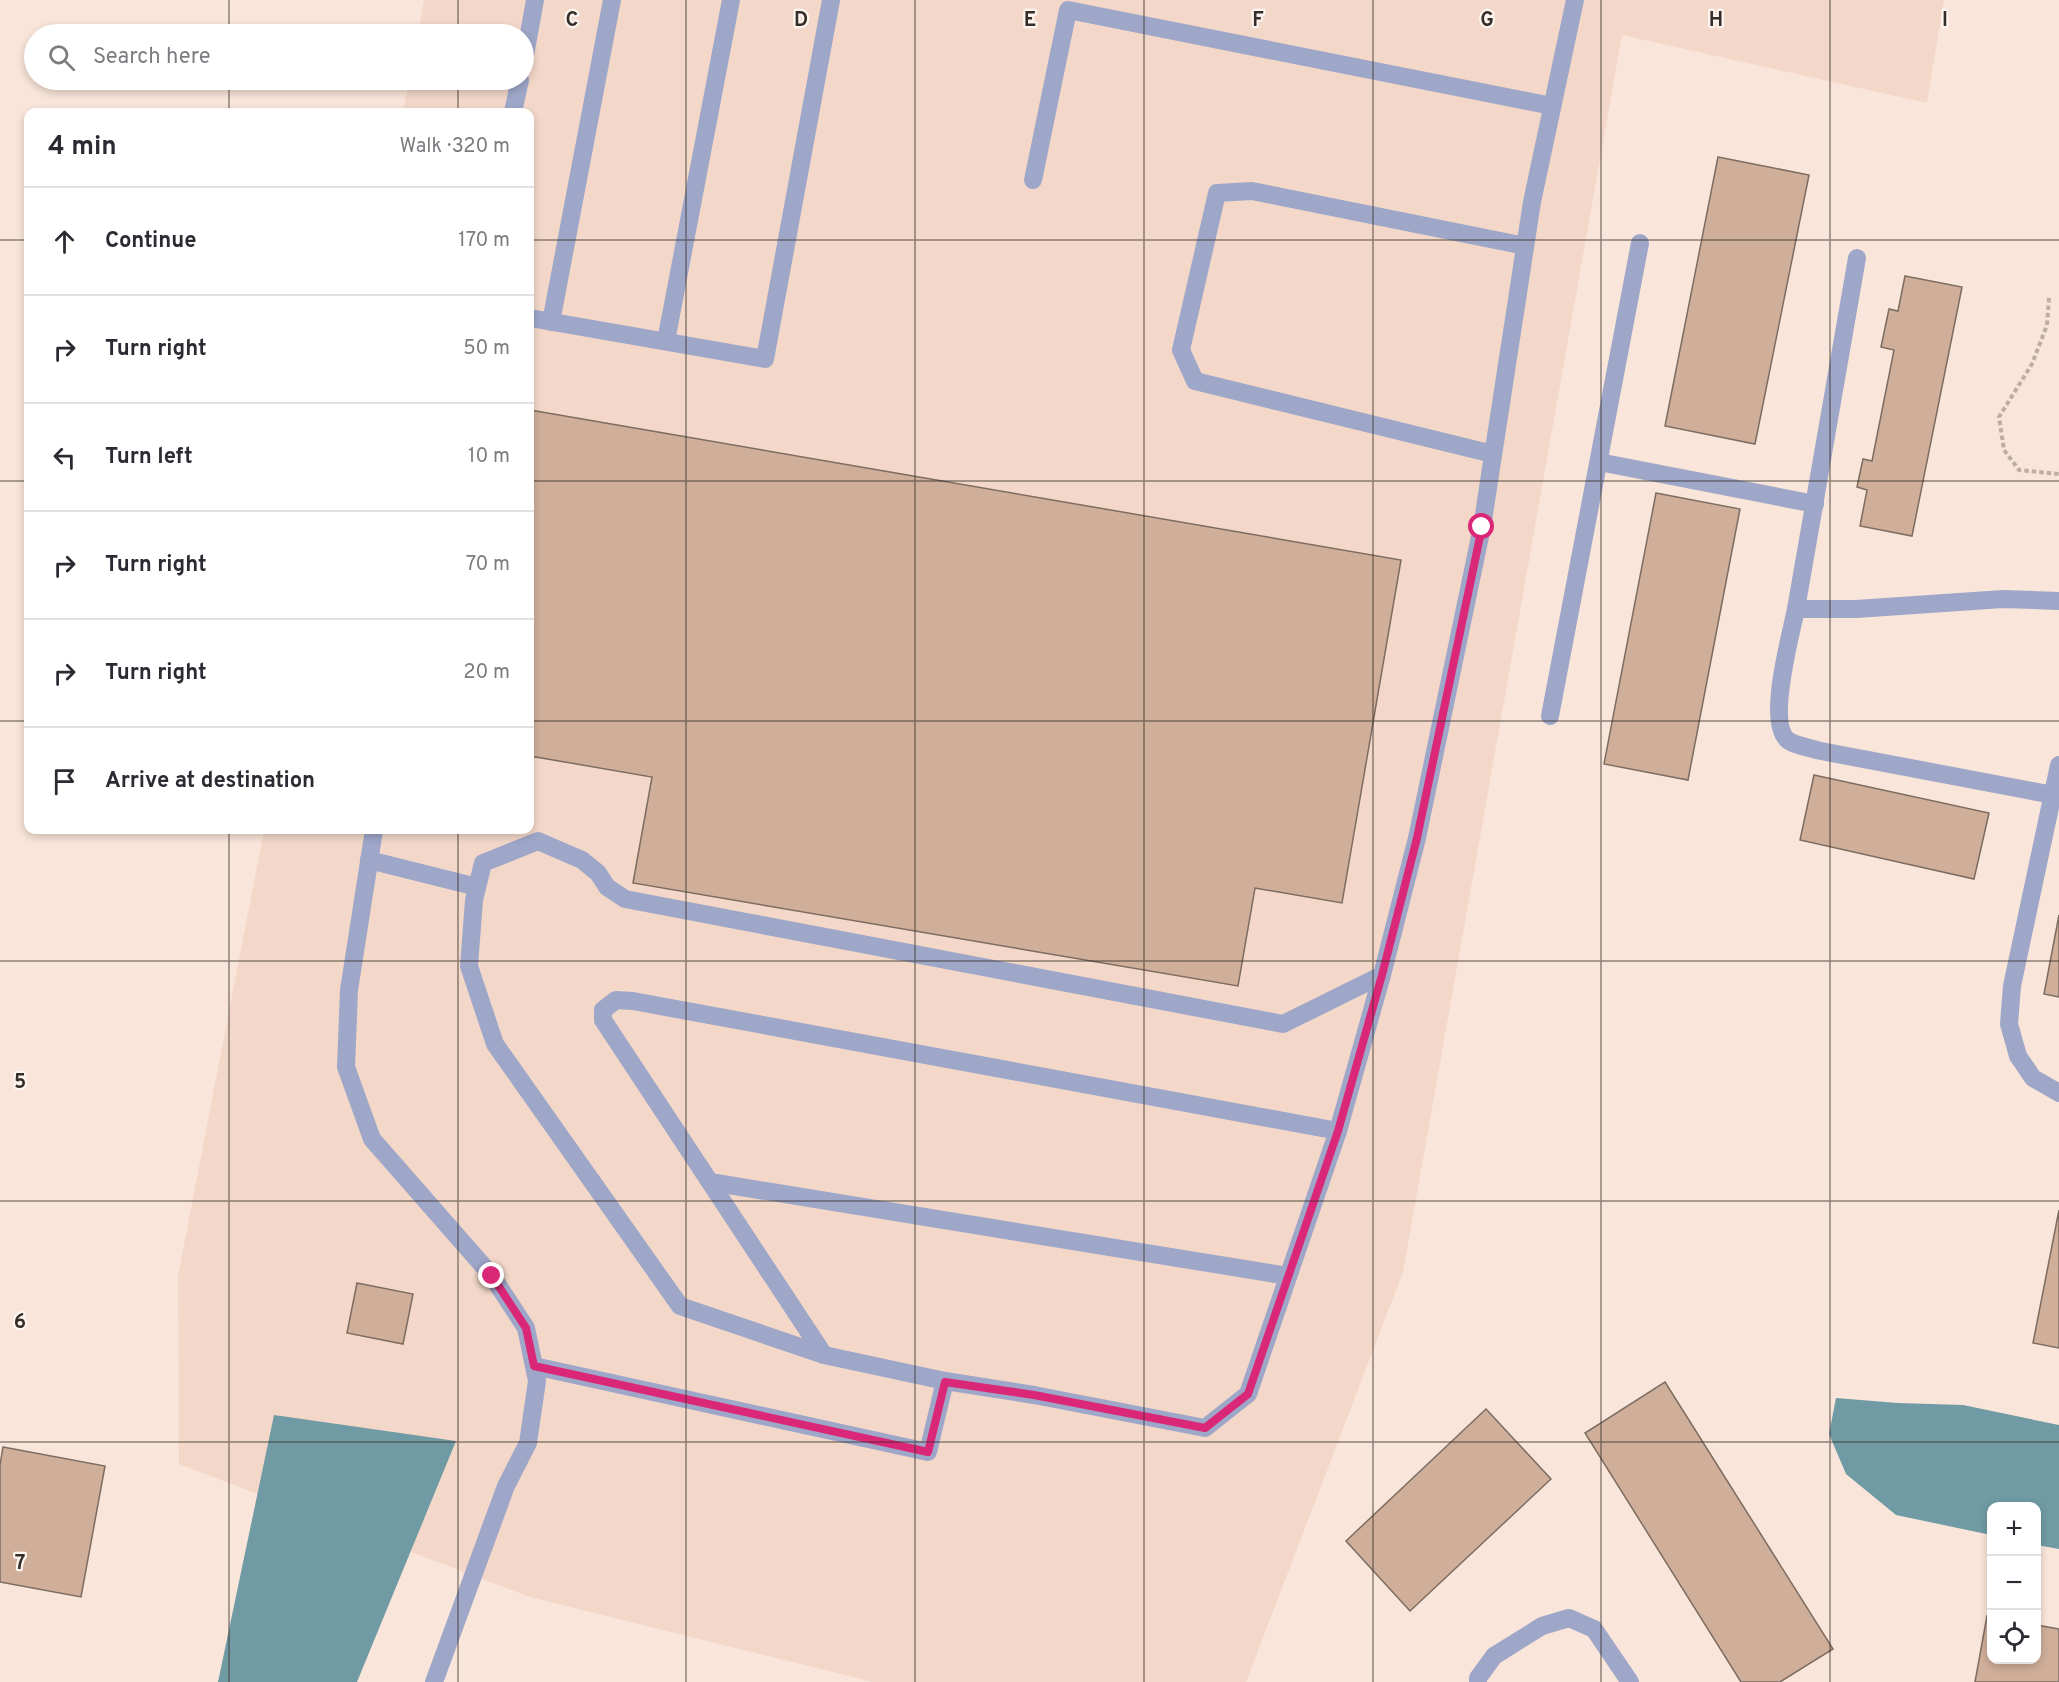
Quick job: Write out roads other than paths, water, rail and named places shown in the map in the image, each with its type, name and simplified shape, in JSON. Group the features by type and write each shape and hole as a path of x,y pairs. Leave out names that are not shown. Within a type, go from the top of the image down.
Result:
{"street":[{"path":"531,24 535,0"},
{"path":"551,322 612,0"},
{"path":"666,341 731,0"},
{"path":"534,319 765,359 831,0"},
{"path":"1382,975 1283,1024 625,899 607,888 598,873 582,860 538,841 483,863 474,900 469,966 495,1044 680,1306 824,1355 945,1382 1034,1395 1205,1428 1248,1394 1338,1131 1382,975 1417,838 1482,527 1525,246 1575,0"},
{"path":"1033,180 1068,10 1552,106"},
{"path":"514,108 518,90"},
{"path":"1492,454 1195,381 1181,350 1217,193 1252,190 1525,246"},
{"path":"1550,716 1640,243"},
{"path":"1857,258 1815,504 1779,695 1778,718 1782,734 1789,741 1821,751 2053,795"},
{"path":"1599,462 1815,504"},
{"path":"1796,609 1856,609 2002,599 2059,601"},
{"path":"2059,765 2012,986 2009,1024 2018,1056 2033,1078 2059,1093"},
{"path":"373,834 349,990 346,1067 372,1139 492,1276 526,1328 537,1381 528,1443 506,1486 434,1682"},
{"path":"369,860 477,887"},
{"path":"824,1355 603,1020 603,1010 616,1000 1338,1131"},
{"path":"710,1182 1288,1276"},
{"path":"534,1366 928,1452 945,1382"},
{"path":"1479,1682 1478,1678 1494,1656 1542,1626 1569,1618 1594,1629 1630,1682"}],"water":[{"path":"1836,1398 1963,1405 2059,1425 2059,1549 2041,1546 2041,1502 1987,1502 1987,1534 1896,1515 1846,1474 1829,1434"},
{"path":"274,1415 456,1441 357,1682 218,1682"}]}
